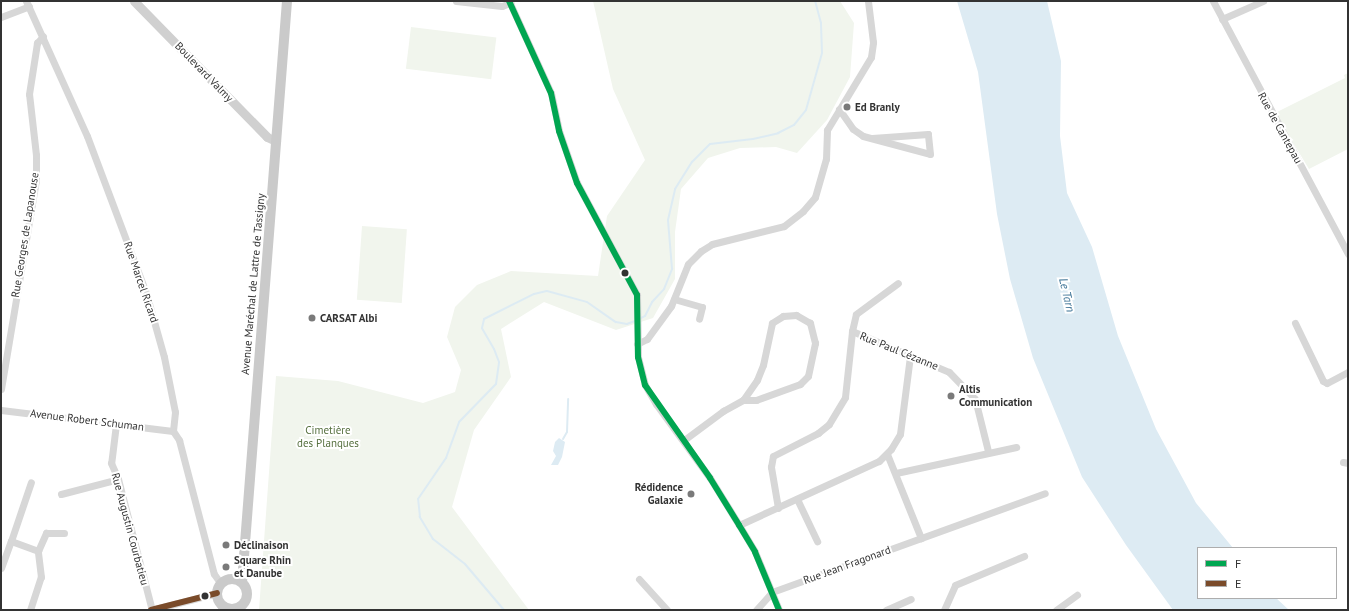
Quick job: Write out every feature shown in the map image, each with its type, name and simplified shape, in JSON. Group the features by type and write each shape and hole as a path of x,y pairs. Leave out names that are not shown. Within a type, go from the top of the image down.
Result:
{"main road":[{"name":"Boulevard Valmy","path":"134,1 267,137 276,141"},
{"name":"Avenue Maréchal de Lattre de Tassigny","path":"228,584 242,569 288,1"},
{"path":"228,584 247,596 243,607 226,608 228,584"}],"street":[{"path":"456,1 502,6 510,2 551,93 559,131 577,183 637,295 638,344 644,382 656,404 684,440 739,525 772,592 779,610"},
{"path":"638,344 652,334 674,299 688,264 701,251 712,244 777,228 803,211 815,197 826,158 827,130 871,58 873,42 868,1"},
{"name":"Rue de Cantepau","path":"1213,1 1271,114 1317,192 1348,254"},
{"path":"1222,19 1263,1"},
{"path":"1,17 27,3"},
{"name":"Rue Marcel Ricard","path":"27,3 87,136 146,293 170,384 175,412 173,431"},
{"name":"Rue Georges de Lapanouse","path":"1,389 36,180 36,155 29,94 37,43 43,36"},
{"path":"839,109 853,129 872,138 930,154 928,134 872,138"},
{"path":"852,331 856,314 898,283"},
{"path":"674,299 702,307 699,319"},
{"path":"684,440 723,411 743,400 757,380 763,365 772,323 783,316 796,315 810,323 815,343 808,376 789,390 756,400 743,400"},
{"path":"1295,323 1323,381 1328,383 1348,372"},
{"name":"Rue Paul Cézanne","path":"778,508 771,467 773,456 818,433 829,424 837,412 844,397 849,377 852,331 949,372 967,388 975,399 988,451"},
{"path":"739,525 879,461 887,454 900,434 910,356"},
{"name":"Avenue Robert Schuman","path":"1,410 173,431"},
{"name":"Rue Augustin Courbatieu","path":"116,424 111,463 118,479 152,610"},
{"path":"173,431 179,440 214,574 228,584"},
{"path":"896,472 988,451 1016,447"},
{"path":"887,454 896,472 921,538"},
{"path":"61,494 118,479"},
{"path":"1,568 31,482"},
{"name":"Rue Jean Fragonard","path":"772,592 1045,492"},
{"path":"797,499 817,541"},
{"path":"30,610 41,577 38,551 46,533 64,532"},
{"path":"11,541 38,551"},
{"path":"944,610 955,585 1024,556"},
{"path":"640,579 667,610"},
{"path":"152,610 228,584"},
{"path":"756,610 772,592"},
{"path":"1056,610 1077,595"},
{"path":"886,610 911,599"}],"green space":[{"name":"Cimetière des Planques","path":"593,1 840,1 854,23 850,77 827,120 797,153 776,147 740,148 708,158 681,189 675,232 675,279 653,318 616,330 544,302 501,329 511,377 474,430 452,507 529,610 259,610 276,376 338,381 423,403 455,392 461,370 447,337 455,307 477,285 511,271 598,276 607,216 645,160 613,89"},
{"path":"411,27 496,37 491,79 406,69"},
{"path":"1348,73 1348,149 1309,169 1275,113 1345,78 1344,75"},
{"path":"362,226 407,229 402,303 357,300"}],"water":[{"name":"Le Tarn","path":"957,1 1047,1 1061,61 1060,136 1067,193 1092,247 1118,336 1156,429 1196,503 1232,547 1197,547 1197,599 1277,599 1289,610 1173,610 1126,545 1082,477 1033,358 1010,279 997,214 978,72"},
{"path":"559,438 565,442 562,457 558,465 551,465 556,456 553,451 555,442"}],"waterway":[{"path":"639,319 645,316 652,302 664,289 672,269 668,220 675,189 692,162 710,144 753,139 778,133 794,125 806,110 822,53 821,23 815,1"},
{"path":"504,610 465,564 433,539 420,517 418,499 446,458 459,422 496,384 499,362 494,349 482,328 484,319 534,294 547,291 587,302 616,322 627,324 635,321"},
{"path":"563,439 567,432 568,399"}],"transit line":[{"name":"F","path":"509,1 551,93 559,131 577,183 637,295 638,357 645,385 710,478 739,525 755,552 779,610"},
{"name":"E","path":"151,610 217,593"}],"place":[{"name":"Ed Branly","path":"847,107"},
{"name":"CARSAT Albi","path":"312,318"},
{"name":"Altis Communication","path":"951,396"},
{"name":"Rédidence Galaxie","path":"691,494"},
{"name":"Déclinaison","path":"226,545"},
{"name":"Square Rhin et Danube","path":"226,567"}]}
